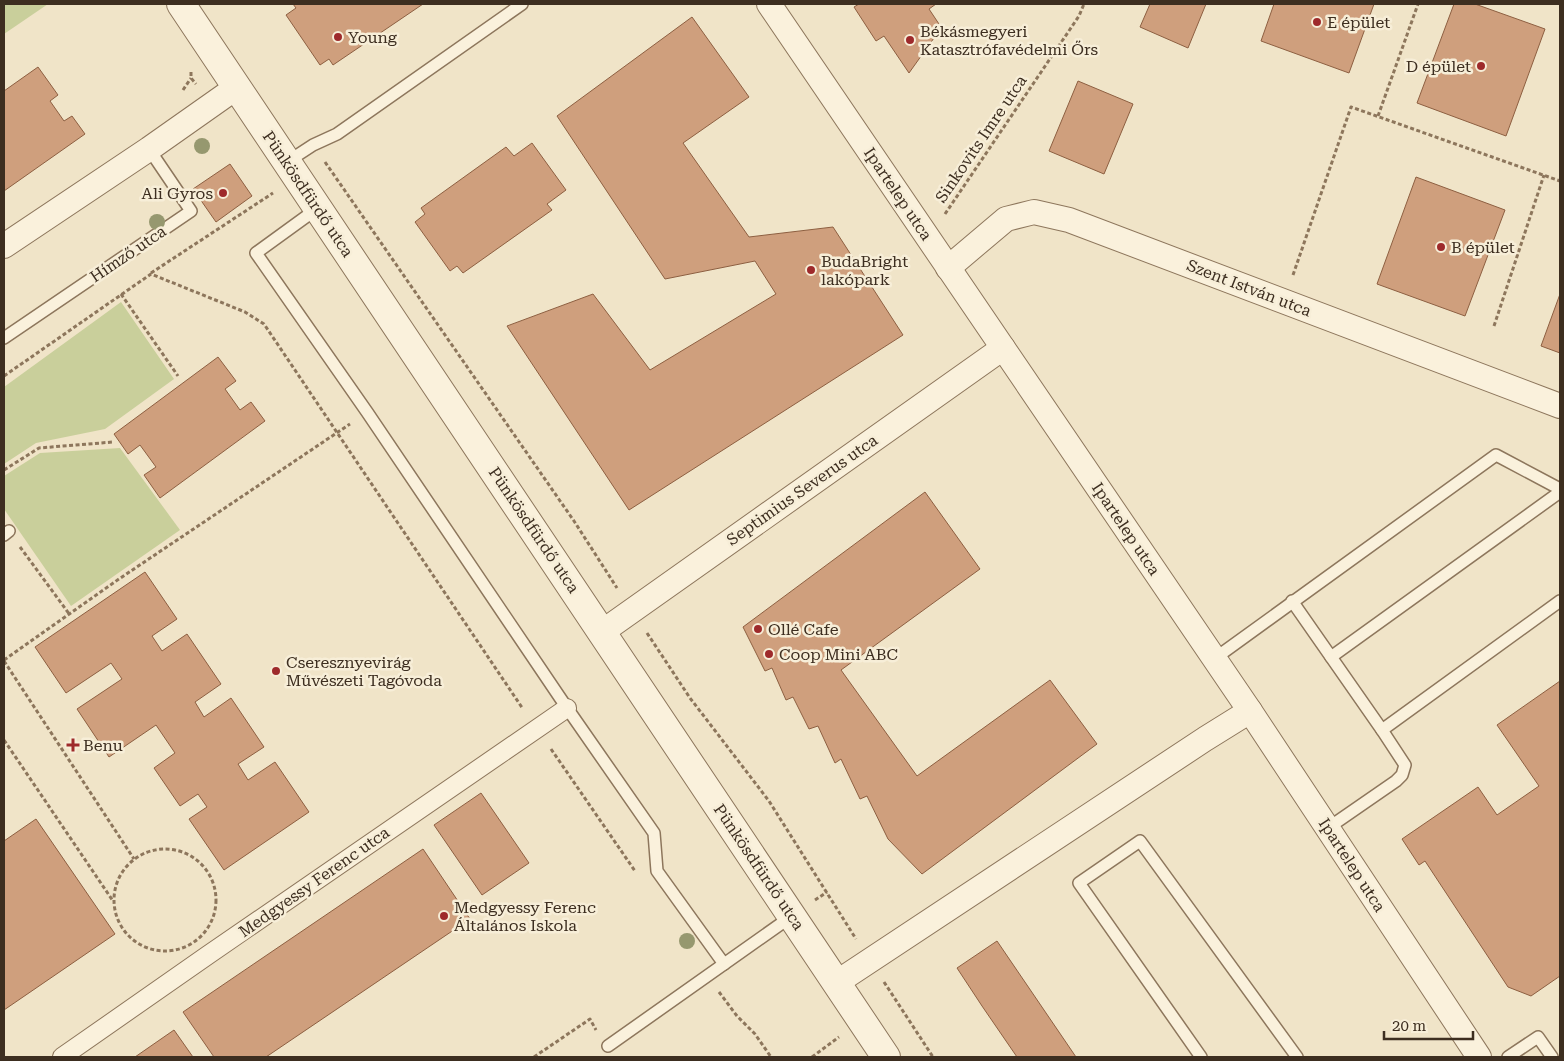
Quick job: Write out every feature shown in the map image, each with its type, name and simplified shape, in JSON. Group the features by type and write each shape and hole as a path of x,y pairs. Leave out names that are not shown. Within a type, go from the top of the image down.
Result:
{"street":[{"name":"Pünkösdfürdő utca","path":"181,4 886,1057"},
{"name":"Ipartelep utca","path":"769,4 1250,711 1479,1057"},
{"path":"4,246 149,149 237,87"},
{"name":"Szent István utca","path":"948,268 1006,219 1034,212 1069,220 1560,406"},
{"name":"Septimius Severus utca","path":"602,632 1002,348"},
{"name":"Medgyessy Ferenc utca","path":"62,1057 567,708"},
{"path":"836,983 1250,711"}],"lane":[{"path":"287,162 337,134 522,4"},
{"name":"Hímző utca","path":"4,338 191,211 149,149"},
{"path":"318,208 256,253 367,412 654,833 658,872 724,964"},
{"path":"1214,659 1496,455 1560,491 1331,657"},
{"path":"1292,601 1405,765 1402,775 1396,782 1328,828"},
{"path":"1382,730 1560,601"},
{"path":"1201,1057 1079,883 1140,841 1297,1057"},
{"path":"608,1046 792,916"},
{"path":"1508,1057 1538,1037 1552,1057"}],"path":[{"name":"Sinkovits Imre utca","path":"926,234 938,225 1079,16 1084,4"},
{"path":"1378,116 1418,4"},
{"path":"1285,302 1291,279 1351,107 1560,181"},
{"path":"313,146 574,520 690,698 769,801 869,961 933,1057"},
{"path":"1494,326 1544,175"},
{"path":"4,376 151,274 278,190"},
{"path":"151,274 245,312 264,324 537,729 636,872"},
{"path":"122,294 178,376"},
{"path":"134,859 4,661 120,579 367,412"},
{"path":"4,470 39,448 113,442"},
{"path":"6,533 70,615"},
{"path":"4,740 114,901"},
{"path":"164,849 181,852 197,860 208,874 215,890 215,908 210,924 199,938 184,948 167,952 151,950 136,943 124,932 117,917 114,901 116,885 122,871 134,859 148,852 164,849"},
{"path":"707,976 737,1016 755,1034 771,1057"},
{"path":"534,1057 590,1020 608,1046"},
{"path":"812,1057 845,1032"}],"green space":[{"path":"4,4 48,4 4,34"},
{"path":"121,302 174,379 105,429 36,443 4,464 4,387"},
{"path":"120,448 180,530 71,606 4,509 4,476 40,453"}],"building":[{"name":"Young","path":"293,4 423,4 333,65 329,59 320,65 286,15 296,8"},
{"name":"Békásmegyeri Katasztrófavédelmi Őrs","path":"859,4 936,4 929,9 941,27 931,33 934,38 909,73 884,36 876,41 854,7"},
{"path":"1150,4 1206,4 1188,48 1140,27"},
{"name":"E épület","path":"1274,4 1374,4 1349,73 1261,41"},
{"name":"D épület","path":"1454,4 1475,4 1545,29 1506,136 1417,103"},
{"name":"BudaBright lakópark","path":"692,17 749,97 683,143 749,237 833,227 903,335 629,510 507,326 593,294 650,370 776,294 755,261 665,279 557,116"},
{"path":"38,67 58,95 50,101 64,121 72,116 85,134 4,191 4,91"},
{"path":"1078,81 1133,104 1104,174 1049,151"},
{"path":"532,143 566,190 547,204 552,210 463,273 457,266 450,271 415,222 425,214 421,208 506,147 514,156"},
{"name":"Ali Gyros","path":"230,164 252,196 216,222 193,189"},
{"name":"B épület","path":"1416,177 1505,210 1465,316 1377,284"},
{"path":"1560,294 1560,353 1541,346"},
{"path":"218,357 236,381 225,389 240,410 251,402 265,421 160,498 144,475 156,467 140,445 128,454 114,434"},
{"path":"925,492 980,569 841,670 917,776 1050,680 1097,744 922,874 888,839 867,796 860,799 841,759 835,763 818,726 809,729 793,697 786,700 772,668 765,671 743,627"},
{"path":"145,572 177,619 152,636 162,651 187,634 221,684 195,702 204,717 231,698 264,747 238,764 248,780 275,762 309,812 224,870 189,819 207,807 198,794 180,806 154,768 175,753 156,725 109,757 77,709 122,679 111,663 66,693 35,647"},
{"path":"1560,681 1560,976 1531,996 1508,987 1425,861 1419,865 1402,839 1478,787 1497,815 1539,786 1497,725"},
{"path":"481,793 529,863 482,895 434,825"},
{"path":"36,819 115,934 4,1010 4,841"},
{"path":"423,849 470,919 266,1057 214,1057 183,1012"},
{"path":"997,941 1076,1057 1017,1057 982,1006 957,968"},
{"path":"174,1030 193,1057 135,1057"}],"place":[{"name":"E épület","path":"1317,22"},
{"name":"Young","path":"338,37"},
{"name":"Békásmegyeri Katasztrófavédelmi Őrs","path":"910,40"},
{"name":"D épület","path":"1481,66"},
{"name":"Ali Gyros","path":"223,193"},
{"name":"B épület","path":"1441,247"},
{"name":"BudaBright lakópark","path":"811,270"},
{"name":"Ollé Cafe","path":"758,629"},
{"name":"Coop Mini ABC","path":"769,654"},
{"name":"Cseresznyevirág Művészeti Tagóvoda","path":"276,671"},
{"name":"Benu","path":"73,745"},
{"name":"Medgyessy Ferenc Általános Iskola","path":"444,916"}]}
